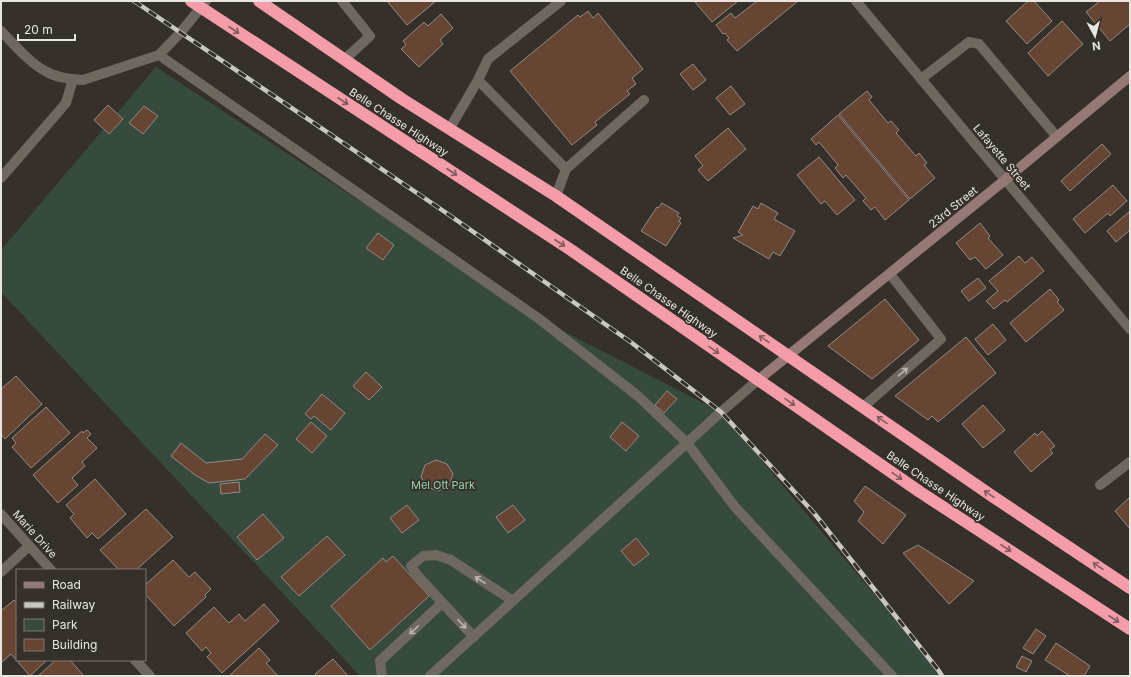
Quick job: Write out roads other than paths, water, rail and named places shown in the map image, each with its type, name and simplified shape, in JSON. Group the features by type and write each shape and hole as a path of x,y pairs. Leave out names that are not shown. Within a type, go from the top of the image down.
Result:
{"highway":[{"name":"Belle Chasse Highway","path":"190,1 204,5 571,250 920,492 1130,629"},
{"name":"Belle Chasse Highway","path":"259,1 402,99 556,196 1001,502 1130,588"}],"street":[{"path":"342,1 370,36 345,59"},
{"path":"450,128 478,80 488,59 561,1"},
{"name":"Lafayette Street","path":"856,1 1130,329"},
{"path":"1,31 32,61 47,72 73,80 83,80 158,55 182,32 204,5"},
{"path":"921,78 969,42 979,44 1057,137"},
{"path":"158,55 538,318 638,396 687,443 735,507 892,676"},
{"name":"23rd Street","path":"758,380 1006,180 1130,76"},
{"path":"1,178 66,103 73,80"},
{"path":"478,80 566,169"},
{"path":"556,196 566,169 644,100"},
{"path":"863,407 941,339 890,274"},
{"path":"430,676 758,380"},
{"path":"1100,485 1130,462"},
{"name":"Marie Drive","path":"1,514 49,569"},
{"path":"1,572 29,546"},
{"path":"474,637 416,574 411,566 423,556 436,555 451,560 513,601"},
{"path":"382,676 380,661 442,603"},
{"path":"136,661 150,676"}],"railway":[{"path":"134,1 442,210 632,343 721,412 814,513 942,676"}],"park label":[{"name":"Mel Ott Park","path":"443,485"}]}
